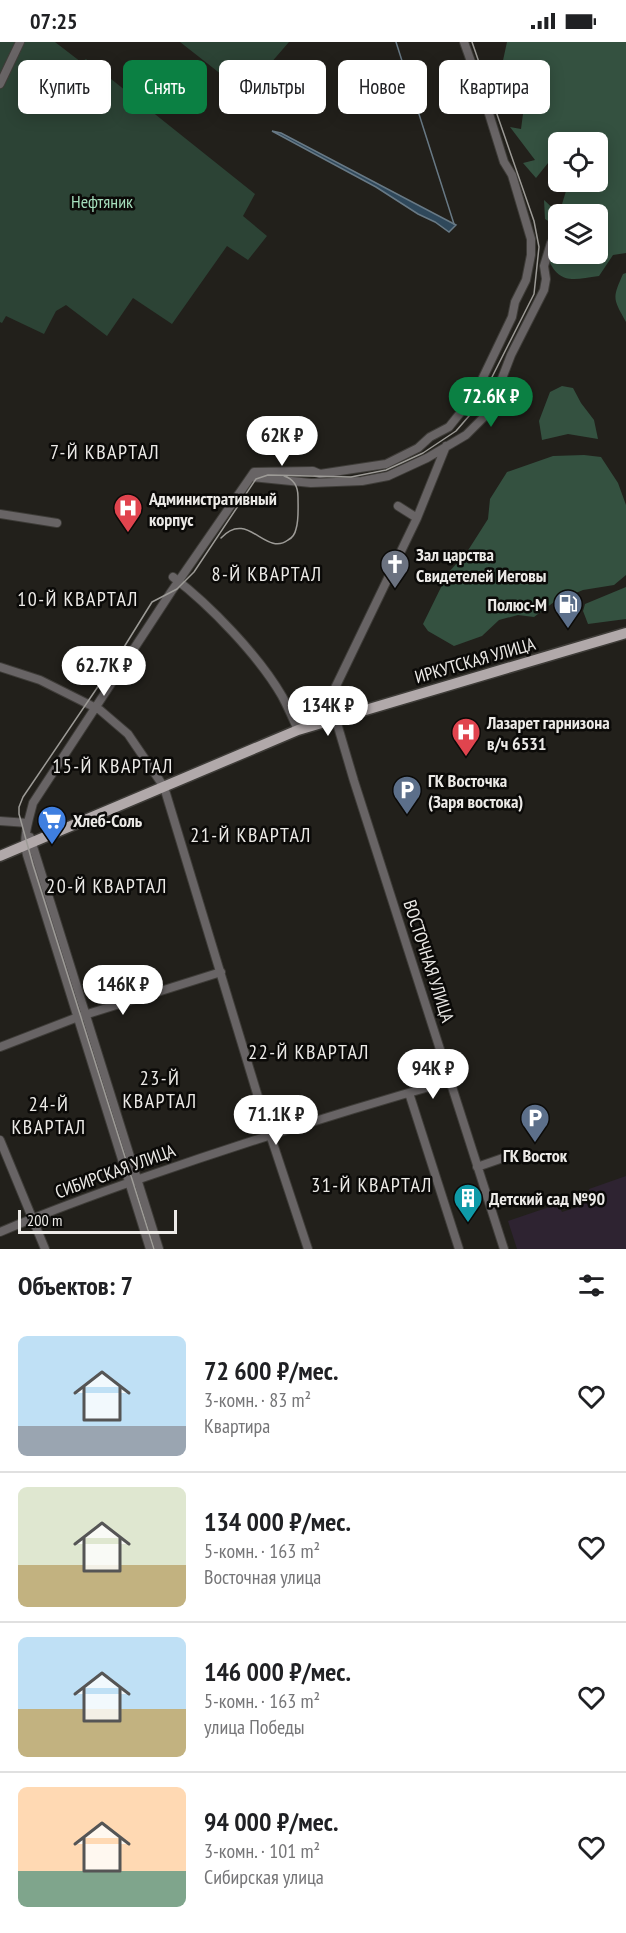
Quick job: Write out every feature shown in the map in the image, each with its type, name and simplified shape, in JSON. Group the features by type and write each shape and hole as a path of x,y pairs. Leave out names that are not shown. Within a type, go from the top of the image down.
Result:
{"main road":[{"name":"ИРКУТСКАЯ УЛИЦА","path":"0,856 298,730 626,633"}],"street":[{"path":"0,84 20,42"},
{"path":"252,474 313,471 320,474 386,464 397,460 418,448 430,437 449,428 477,390 512,317 514,302 526,280 531,255 531,239 512,175 504,162 464,42"},
{"path":"252,474 311,483 362,481 388,476 466,435 489,412 511,355 544,290 546,279 544,266 548,253"},
{"name":"ВОСТОЧНАЯ УЛИЦА","path":"446,446 417,518 334,687 331,703 504,1249"},
{"path":"159,1249 133,1181 81,1016 28,844 28,827 33,803 175,579 252,474"},
{"path":"398,506 417,518"},
{"path":"0,514 57,523"},
{"path":"175,579 243,644 282,696 298,730"},
{"path":"0,667 40,680 95,707 128,734 164,787 270,1134 308,1249"},
{"path":"0,821 28,827"},
{"path":"0,1047 81,1016 221,972"},
{"name":"СИБИРСКАЯ УЛИЦА","path":"0,1232 133,1181 270,1134 450,1081"},
{"path":"409,1093 459,1249"},
{"path":"0,1140 45,1249"},
{"path":"477,1167 503,1158"},
{"path":"133,1181 150,1249"}],"shaded area":[{"path":"626,1176 626,1249 517,1249 508,1221 558,1204 562,1212 577,1207 574,1206 592,1200 589,1189"}],"green space":[{"name":"Нефтяник","path":"0,42 55,42 78,60 18,60 18,114 111,114 111,79 123,89 123,114 155,114 255,194 243,216 267,236 248,260 227,246 172,324 133,298 107,336 66,305 56,311 44,334 6,316 2,323 0,322"},
{"path":"180,42 289,42 273,60 219,60 219,73 207,63 207,60 203,60"},
{"path":"507,42 626,42 626,253 613,255 608,262 608,204 562,204 566,192 608,192 608,132 548,132 548,163 536,178 523,163 535,160 510,127 521,129 523,114 550,114 550,60 503,60"},
{"path":"544,200 548,204 548,221 545,219"},
{"path":"551,264 607,264 599,276 581,279 566,278 555,271"},
{"path":"626,273 626,322 616,303 616,294 619,282"},
{"path":"562,386 573,388 594,420 598,439 568,434 542,440 539,421 550,392"},
{"path":"553,456 601,457 618,483 626,505 626,575 614,585 583,590 554,602 534,617 518,615 499,620 482,636 454,646 428,631 423,624 448,573 467,552 488,519 490,499 507,472"},
{"path":"626,587 626,619 588,624 583,611 585,604"}],"water":[{"path":"272,131 281,133 456,225 449,232 376,187"}],"waterway":[{"path":"396,42 454,224"}],"tram line":[{"path":"154,1249 33,865 19,807 23,797 116,660 152,602 177,589 194,572 256,479 268,475 351,477 386,470 423,453 456,431 469,416 491,379 534,294 539,247 534,221 472,42"},
{"path":"221,538 231,530 240,528 272,543 280,544 292,537 298,522 298,493 293,481 284,476"}],"place":[{"name":"Административный корпус","path":"128,534"},
{"name":"Зал царства Свидетелей Иеговы","path":"395,590"},
{"name":"Полюс-М","path":"568,630"},
{"name":"Лазарет гарнизона в/ч 6531","path":"466,758"},
{"name":"ГК Восточка (Заря востока)","path":"407,816"},
{"name":"Хлеб-Соль","path":"52,846"},
{"name":"ГК Восток","path":"535,1144"},
{"name":"Детский сад №90","path":"468,1224"}],"district":[{"name":"7-Й КВАРТАЛ","path":"105,452"},
{"name":"8-Й КВАРТАЛ","path":"267,574"},
{"name":"10-Й КВАРТАЛ","path":"78,599"},
{"name":"15-Й КВАРТАЛ","path":"113,766"},
{"name":"21-Й КВАРТАЛ","path":"251,835"},
{"name":"20-Й КВАРТАЛ","path":"107,886"},
{"name":"22-Й КВАРТАЛ","path":"309,1052"},
{"name":"23-Й КВАРТАЛ","path":"160,1090"},
{"name":"24-Й КВАРТАЛ","path":"49,1116"},
{"name":"31-Й КВАРТАЛ","path":"372,1185"}]}
